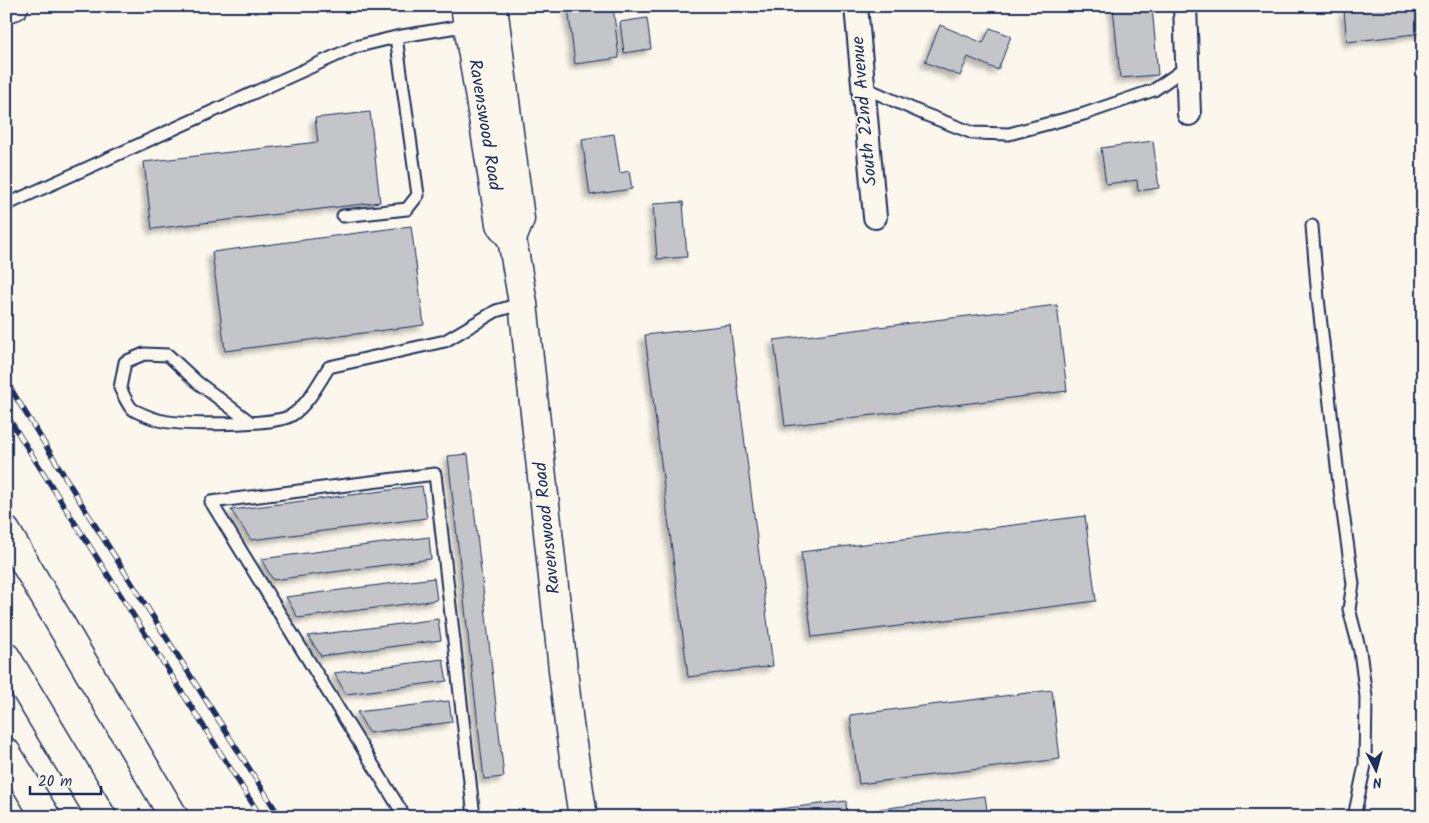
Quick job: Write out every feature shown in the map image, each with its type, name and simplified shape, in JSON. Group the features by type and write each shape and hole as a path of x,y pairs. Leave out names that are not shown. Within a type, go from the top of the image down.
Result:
{"main road":[{"path":"6,8 14,6"},
{"name":"Ravenswood Road","path":"493,6 520,219 512,239"},
{"name":"Ravenswood Road","path":"467,16 500,224 512,239 523,303 570,724 583,817"},
{"path":"6,531 174,817"},
{"path":"6,656 102,817"},
{"path":"6,752 46,817"}],"street":[{"name":"South 22nd Avenue","path":"856,6 875,216"},
{"path":"1185,6 1190,114"}],"lane":[{"path":"10,203 355,47 467,16"},
{"path":"343,216 407,209 418,195 396,37"},
{"path":"863,87 973,133 1009,134 1084,114 1154,90 1187,67"},
{"path":"1312,226 1335,445 1353,584 1349,609 1360,651 1366,698 1365,765 1354,817"},
{"path":"250,422 197,382 168,355 144,354 125,362 120,388 132,409 162,421 205,424 262,422 291,416 311,396 328,367 444,341 496,311 523,303"},
{"path":"405,817 211,502 436,474 474,817"}],"building":[{"path":"568,6 613,6 619,58 575,64"},
{"path":"1113,6 1152,6 1158,75 1120,78"},
{"path":"1383,6 1423,6 1423,33 1347,42 1344,11"},
{"path":"647,18 651,49 624,53 620,22"},
{"path":"940,25 983,43 990,28 1011,36 998,70 968,57 960,76 925,62"},
{"path":"370,112 380,202 152,229 144,162 318,142 315,118"},
{"path":"614,134 620,173 629,171 632,189 590,195 582,139"},
{"path":"1153,141 1159,188 1138,191 1137,180 1106,184 1101,148"},
{"path":"683,202 687,257 657,259 653,204"},
{"path":"411,226 424,325 225,351 212,252"},
{"path":"1057,305 1067,391 785,426 774,340"},
{"path":"730,325 773,666 688,677 645,335"},
{"path":"468,454 504,777 484,779 448,456"},
{"path":"422,486 427,518 251,540 231,510"},
{"path":"1085,516 1096,601 812,637 801,552"},
{"path":"429,537 431,559 273,580 261,559"},
{"path":"434,578 437,600 298,618 286,597"},
{"path":"438,619 441,640 321,656 308,636"},
{"path":"443,659 447,681 346,694 334,673"},
{"path":"1052,690 1060,759 859,784 850,715"},
{"path":"449,701 452,722 369,733 357,712"},
{"path":"985,796 988,817 880,817 879,809"},
{"path":"846,801 847,817 721,817 721,816"}],"railway":[{"path":"6,381 280,817"},
{"path":"6,414 261,817"}]}
